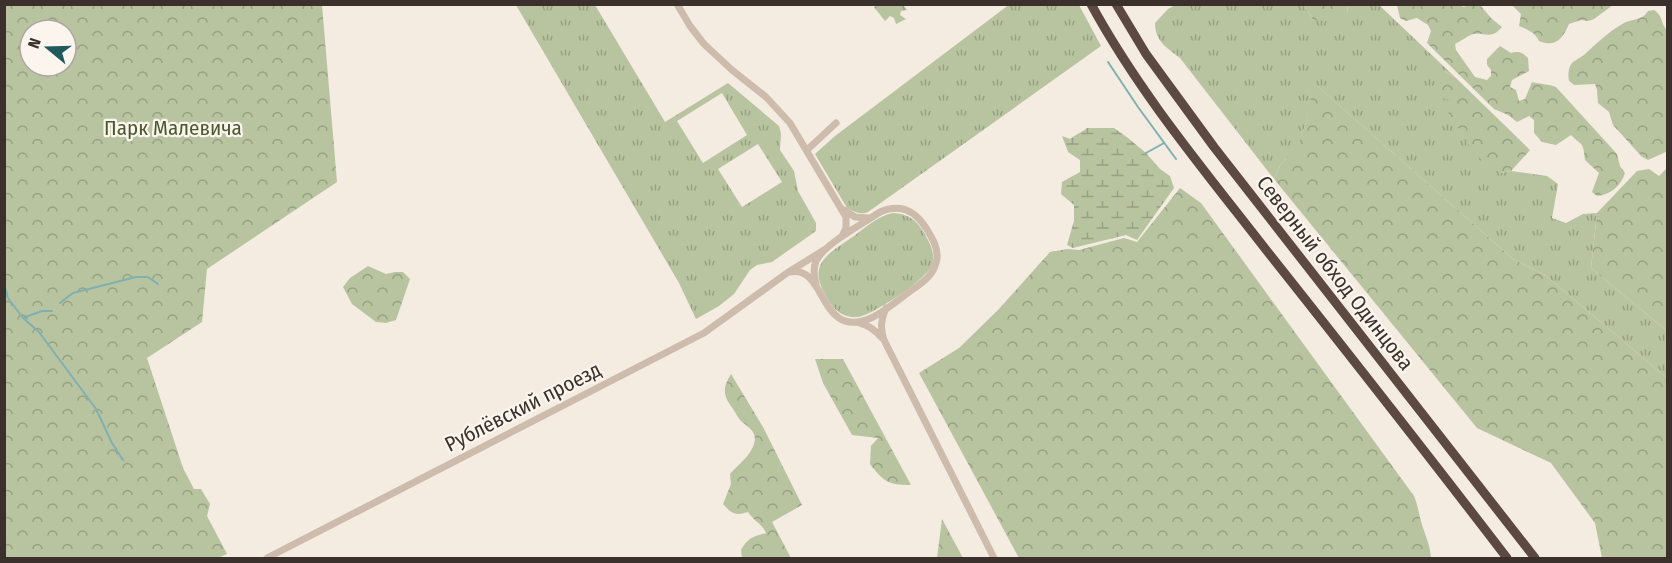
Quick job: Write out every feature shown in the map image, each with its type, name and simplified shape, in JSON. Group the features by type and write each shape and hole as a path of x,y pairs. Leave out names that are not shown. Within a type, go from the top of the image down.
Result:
{"highway":[{"name":"Северный обход Одинцова","path":"1091,4 1127,66 1180,139 1507,558"},
{"name":"Северный обход Одинцова","path":"1116,4 1146,54 1214,147 1535,558"}],"street":[{"path":"677,4 704,44 766,97 790,123 846,217 840,238"},
{"path":"807,150 836,123"},
{"path":"842,208 855,217 872,218"},
{"path":"816,284 814,267 817,259 824,250 840,238 889,208 907,210 915,214 935,243 937,255 935,267 930,276 886,308 871,318 856,321"},
{"name":"Рублёвский проезд","path":"267,558 704,333 787,273 824,250"},
{"path":"787,273 796,271 810,276 822,299 838,317 868,325 884,340"},
{"path":"886,308 881,321 884,340 994,558"}],"green space":[{"path":"881,4 903,5 907,10 901,11 900,15 906,19 896,24 894,18 890,16 885,21 874,7"},
{"path":"1010,4 1079,5 1101,46 868,212 860,213 847,208 815,154 835,136"},
{"path":"1348,4 1347,14 1329,21 1313,20 1304,5"},
{"path":"1461,4 1463,7 1480,5 1502,27 1494,34 1473,34 1455,44 1456,50 1475,77 1487,80 1491,76 1487,59 1500,46 1511,53 1524,54 1528,58 1529,71 1512,80 1510,87 1516,90 1519,101 1525,99 1532,82 1556,87 1617,154 1620,166 1625,173 1621,182 1614,189 1597,196 1592,192 1599,173 1585,160 1583,147 1571,135 1556,145 1542,142 1534,133 1534,120 1529,116 1517,122 1494,109 1427,43 1431,31 1428,25 1417,18 1406,21 1400,18 1397,5"},
{"name":"Парк Малевича","path":"4,5 322,5 337,182 207,269 202,322 147,358 183,468 194,489 201,489 210,504 207,516 227,554 218,558 5,558"},
{"path":"516,5 595,5 665,122 728,83 779,126 780,150 794,171 798,191 816,223 816,231 772,262 757,265 750,270 734,294 696,319 679,283","holes":["722,93 747,135 703,163 677,121","758,144 782,182 742,207 718,169"]},
{"path":"1175,5 1304,5 1313,20 1347,14 1348,5 1379,5 1456,78 1444,71 1466,129 1501,173 1511,171 1547,176 1558,184 1552,218 1566,223 1583,214 1597,213 1591,268 1667,331 1667,378 1545,275 1513,259 1315,84 1299,143 1280,166 1274,179 1180,58 1159,39 1155,23"},
{"path":"1512,5 1613,5 1594,19 1569,24 1558,40 1545,43 1539,41 1533,33 1519,26 1521,14"},
{"path":"1654,10 1667,30 1668,151 1648,160 1642,157 1613,125 1609,112 1598,103 1595,84 1574,85 1569,81 1568,74 1572,63 1613,30"},
{"path":"1444,71 1456,78 1530,150 1511,171 1501,173 1483,162 1468,144 1466,129 1455,128 1443,121 1456,102 1438,97 1436,81"},
{"path":"1314,83 1513,259 1545,275 1667,378 1667,558 1602,558 1595,523 1551,463 1477,428 1274,179 1280,166 1299,142 1306,123"},
{"path":"1087,128 1114,128 1146,153 1160,169 1170,176 1174,188 1137,240 1126,235 1073,248 1067,245 1074,221 1074,205 1061,194 1062,182 1080,172 1080,160 1068,152 1062,136 1070,139"},
{"path":"1667,168 1667,331 1591,268 1597,213 1637,171 1649,169 1659,176"},
{"path":"1180,188 1201,203 1414,496 1431,558 1019,558 919,373 959,348 998,310 1050,252 1067,249 1079,250 1124,238 1137,242"},
{"path":"893,213 907,216 920,227 931,247 932,265 910,287 875,310 858,317 843,314 833,307 823,291 819,280 821,264 834,250 882,217"},
{"path":"368,266 386,274 403,272 410,279 396,320 386,323 376,322 352,304 343,287 350,278"},
{"path":"815,359 843,359 911,485 887,481 870,464 871,446 878,438 852,435 823,383"},
{"path":"731,374 763,427 802,505 772,522 791,558 742,558 741,550 746,542 766,533 748,512 734,513 723,504 731,484 730,474 750,452 755,440 755,436 740,420 726,396 725,388"},
{"path":"942,519 963,558 937,558"}],"waterway":[{"path":"1108,62 1176,159"},
{"path":"1146,153 1164,143"},
{"path":"60,303 73,293 136,277 148,277 158,284"},
{"path":"4,284 8,298 23,318 39,332 96,409 123,460"},
{"path":"23,318 42,311 52,311"}]}
